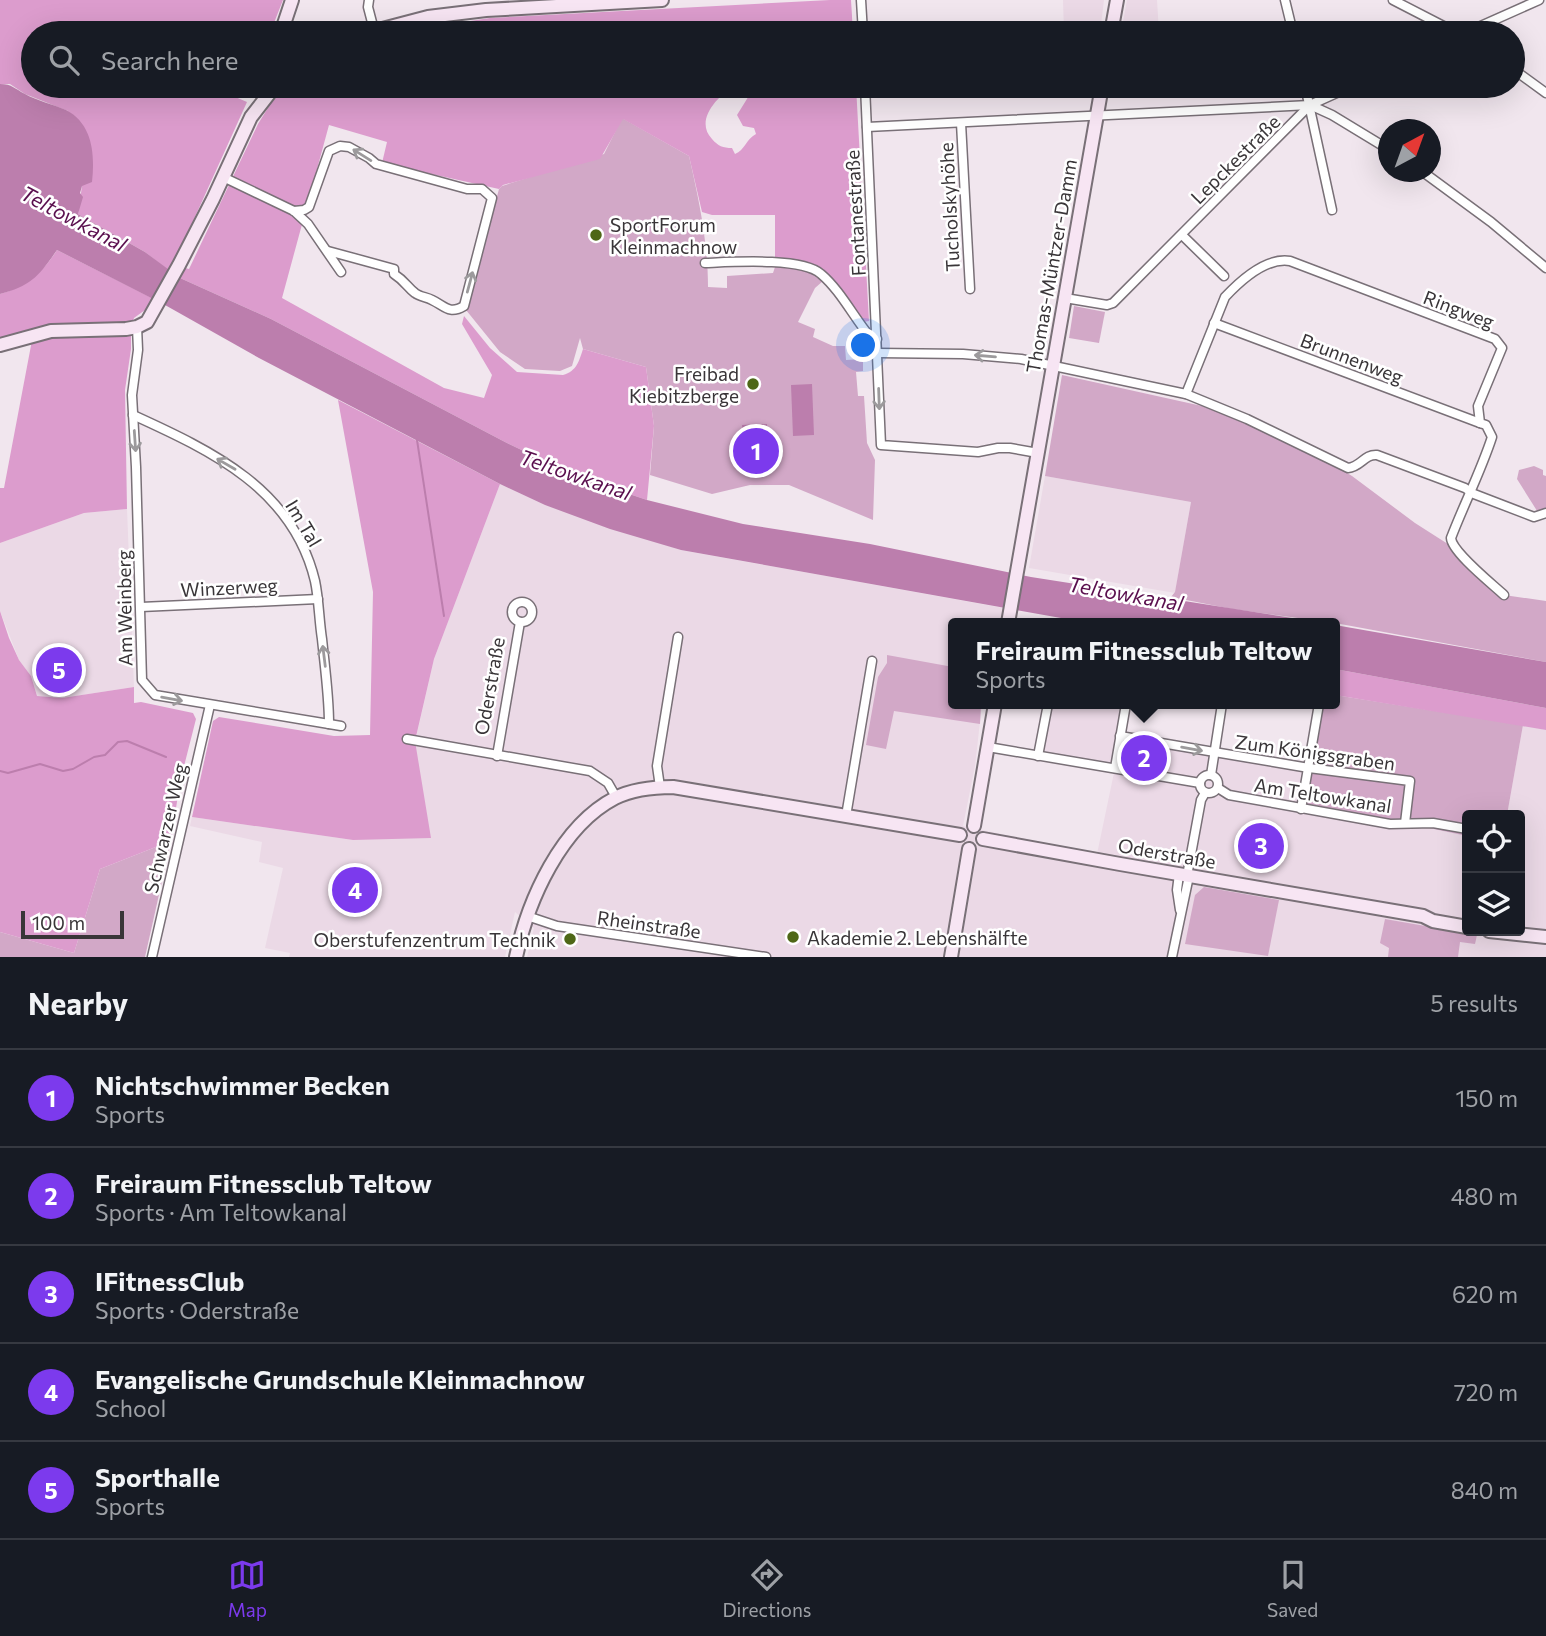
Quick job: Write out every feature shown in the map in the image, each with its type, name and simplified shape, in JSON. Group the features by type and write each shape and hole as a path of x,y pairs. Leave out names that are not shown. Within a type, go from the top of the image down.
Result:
{"main road":[{"path":"285,21 292,0"},
{"path":"413,21 486,10 582,2 662,0"},
{"path":"1113,21 1117,0"},
{"path":"0,345 51,331 137,327 146,322 179,265 251,117 266,98"},
{"name":"Thomas-Müntzer-Damm","path":"1009,618 1100,98"},
{"path":"974,826 994,709"},
{"path":"516,957 527,916 540,885 561,850 583,822 616,797 636,790 660,787 685,789 960,835"},
{"path":"974,826 980,830 983,839 980,846 969,849 961,843 960,835 967,827 974,826"},
{"name":"Oderstraße","path":"983,839 1423,916 1433,921 1462,926"},
{"path":"951,957 969,849"},
{"path":"1423,916 1462,919"},
{"path":"1525,934 1546,937"}],"street":[{"path":"369,0 369,21"},
{"path":"861,0 862,21"},
{"path":"1285,0 1290,21"},
{"path":"1393,0 1434,21"},
{"path":"1492,21 1539,0"},
{"path":"1525,78 1546,93"},
{"name":"Fontanestraße","path":"866,98 881,445 970,451 998,448 1038,453"},
{"path":"1308,98 1332,210"},
{"path":"867,127 1310,105 1325,98"},
{"path":"1310,105 1378,143"},
{"name":"Lepckestraße","path":"1065,298 1107,305 1113,303 1310,105"},
{"name":"Tucholskyhöhe","path":"961,124 970,289"},
{"path":"294,211 309,207 329,151 340,146 356,150 376,164 467,189 475,187 487,192 492,198 464,306 457,310 445,309 431,299 414,293 407,282 394,274 394,269 328,251"},
{"path":"223,177 294,211 308,223 341,272"},
{"path":"1437,182 1491,222 1546,268"},
{"path":"1182,235 1224,276"},
{"name":"Ringweg","path":"1186,394 1225,296 1237,284 1279,259 1316,271 1495,339 1502,348 1478,406 1480,423 1486,425 1492,437 1469,491"},
{"name":"Fontanestraße","path":"705,262 764,262 813,268 830,284 871,338 877,339"},
{"name":"Brunnenweg","path":"1214,323 1480,423"},
{"name":"Am Weinberg","path":"137,327 138,350 132,395 141,607 140,662 145,686 155,695 341,726"},
{"path":"878,353 1021,359 1186,394 1247,419 1348,468 1354,468 1366,457 1377,455 1534,517 1546,513"},
{"name":"Im Tal","path":"133,415 230,466 260,487 279,508 298,537 311,567 318,599 329,724"},
{"path":"1469,491 1451,538 1451,546 1504,595"},
{"name":"Winzerweg","path":"141,607 318,599"},
{"name":"Oderstraße","path":"497,756 520,622"},
{"path":"660,787 657,766 678,637"},
{"path":"846,816 872,661"},
{"name":"Schwarzer Weg","path":"152,957 210,705"},
{"path":"1038,756 1047,709"},
{"path":"1115,768 1125,709"},
{"path":"1211,775 1221,709"},
{"path":"1301,809 1318,709"},
{"name":"Zum Königsgraben","path":"1121,736 1309,768 1410,781 1405,823"},
{"name":"Oderstraße","path":"407,739 590,771 608,783 616,797"},
{"path":"988,747 1200,783"},
{"path":"1200,783 1202,778 1211,775"},
{"path":"1205,793 1214,792 1217,788 1217,780 1211,775"},
{"path":"1200,783 1205,793"},
{"name":"Am Teltowkanal","path":"1217,788 1229,795 1390,824 1433,823 1462,828"},
{"path":"1172,957 1180,910 1177,890 1185,875 1201,800 1205,793"},
{"name":"Rheinstraße","path":"527,916 557,926 766,957"}],"shaded area":[{"path":"0,0 283,0 275,21 21,21 21,91 10,84 0,84"},
{"path":"851,0 852,21 470,21"},
{"path":"1063,0 1104,0 1101,21 1064,21"},
{"path":"1127,0 1157,0 1158,21 1123,21"},
{"path":"35,98 238,98 247,102 185,239 168,270 145,252 78,214 82,186 68,111"},
{"path":"276,98 719,98 707,117 707,132 721,146 732,148 735,154 756,134 754,128 743,126 737,115 748,98 857,98 869,321 863,322 836,285 819,269 793,260 775,259 775,215 712,215 702,212 689,156 623,119 600,159 503,185 499,189 382,163 387,142 329,125 282,298 444,388 484,398 492,375 462,324 464,316 490,348 517,372 563,375 574,368 583,349 646,367 654,426 647,500 576,476 505,442 271,319 180,278 185,268 189,269 258,124"},
{"path":"622,118 689,156 705,237 708,287 727,288 727,276 773,273 775,267 807,271 823,281 815,288 798,322 815,329 813,337 833,346 845,346 846,360 863,359 863,371 856,372 858,396 864,396 867,443 875,460 873,520 789,485 750,485 712,494 650,475 654,426 646,367 583,349 580,338 572,366 560,371 525,369 500,352 466,310 499,189 604,154"},
{"path":"57,250 154,299 134,318 131,328 125,390 127,509 84,513 0,543 0,488 4,488 33,335 0,345 0,294 33,278"},
{"path":"1074,306 1105,312 1099,343 1069,338"},
{"path":"1062,375 1202,406 1251,425 1303,451 1315,453 1352,476 1451,546 1504,595 1546,601 1546,662 1340,624 1340,618 1298,618 1171,597 1175,592 1191,502 1045,476"},
{"path":"338,400 500,484 434,659 415,741 431,838 353,840 192,817 213,721 219,717 334,736 370,735 373,592"},
{"path":"1534,466 1543,470 1543,475 1546,476 1546,510 1539,514 1517,479 1519,470"},
{"path":"1045,476 1191,502 1175,593 1029,568"},
{"path":"500,484 545,505 681,550 1004,608 1002,618 948,618 948,709 981,709 975,766 963,826 1097,854 1115,768 1038,756 1047,709 1125,709 1121,736 1309,768 1405,823 1462,835 1462,936 1525,936 1525,810 1508,810 1523,725 1546,730 1546,957 527,957 534,928 515,912 505,957 289,957 290,953 265,948 283,868 259,862 262,842 190,826 192,817 353,840 415,742 434,659"},
{"path":"127,509 134,687 62,698 37,696 31,676 19,660 0,611 0,543 84,513"},
{"path":"0,611 9,638 19,660 31,676 37,696 62,698 134,687 134,703 141,702 193,713 196,719 180,782 171,841 100,869 74,953 0,932"},
{"path":"887,655 948,666 948,709 981,709 980,724 894,711 886,749 866,745 878,677 887,663"},
{"path":"1340,670 1546,708 1546,730 1340,696"},
{"path":"1340,696 1523,725 1508,810 1462,810 1462,835 1405,823 1301,809 1318,709 1340,709"},
{"path":"171,841 145,957 0,957 0,932 74,953 100,869"},
{"path":"1204,887 1279,900 1268,956 1185,944 1195,895"},
{"path":"1385,919 1462,932 1462,936 1477,936 1475,944 1460,942 1458,957 1388,957 1389,948 1380,943"}],"water":[{"name":"Teltowkanal","path":"0,84 21,91 21,98 35,98 66,110 82,123 90,141 93,172 92,182 82,186 80,193 83,197 78,214 145,252 180,278 271,319 505,442 576,476 647,500 743,524 870,544 1031,577 1292,618 1061,618 681,550 610,529 545,505 500,484 57,250 33,279 0,294"},
{"path":"812,384 814,435 793,436 791,385"},
{"path":"767,424 769,465 744,466 742,425"},
{"path":"1340,626 1546,662 1546,708 1340,670"}],"waterway":[{"path":"417,440 444,616"},
{"path":"0,771 8,773 40,764 63,771 73,769 94,757 105,755 118,742 127,741 166,757"}],"place":[{"name":"SportForum Kleinmachnow","path":"596,235"},
{"name":"Freibad Kiebitzberge","path":"753,384"},
{"name":"Nichtschwimmer Becken","path":"756,451"},
{"name":"Sporthalle","path":"59,670"},
{"name":"Freiraum Fitnessclub Teltow","path":"1144,758"},
{"name":"IFitnessClub","path":"1261,846"},
{"name":"Evangelische Grundschule Kleinmachnow","path":"355,890"},
{"name":"Akademie 2. Lebenshälfte","path":"793,937"},
{"name":"Oberstufenzentrum Technik","path":"570,939"}]}
